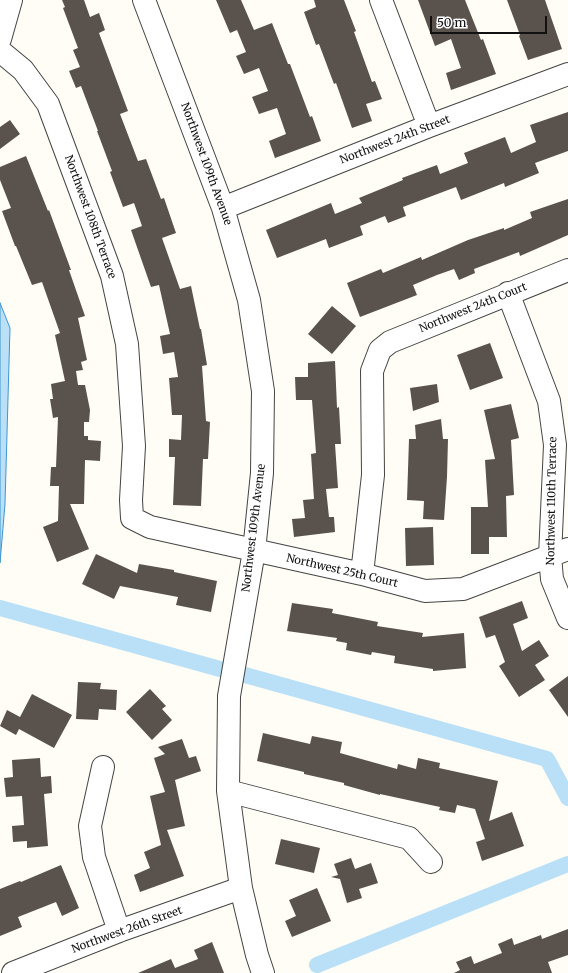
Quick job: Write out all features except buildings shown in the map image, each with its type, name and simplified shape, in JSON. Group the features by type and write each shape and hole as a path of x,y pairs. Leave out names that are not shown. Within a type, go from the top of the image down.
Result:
{"street":[{"path":"0,39 11,0"},
{"name":"Northwest 109th Avenue","path":"144,0 223,208 249,300 263,391 262,473 254,551 229,696 228,791 241,888 257,955 263,973"},
{"path":"380,0 429,126"},
{"name":"Northwest 108th Terrace","path":"0,51 23,70 48,104 112,276 127,344 134,446 131,500"},
{"name":"Northwest 24th Street","path":"223,208 429,126 568,74"},
{"name":"Northwest 24th Court","path":"362,574 373,475 372,371 380,350 390,342 568,270"},
{"name":"Northwest 110th Terrace","path":"508,294 549,401 555,445 559,552 552,579 568,618"},
{"name":"Northwest 25th Court","path":"131,500 132,518 150,527 362,574 425,591 463,589 559,552"},
{"path":"103,767 90,826 94,857 119,932"},
{"path":"228,791 409,838 431,862"},
{"name":"Northwest 26th Street","path":"13,973 119,932 241,888"}],"water":[{"path":"0,303 10,328 5,504 0,563"}],"waterway":[{"path":"0,608 220,669"},
{"path":"245,675 547,759 568,798"},
{"path":"317,965 568,864"}]}
